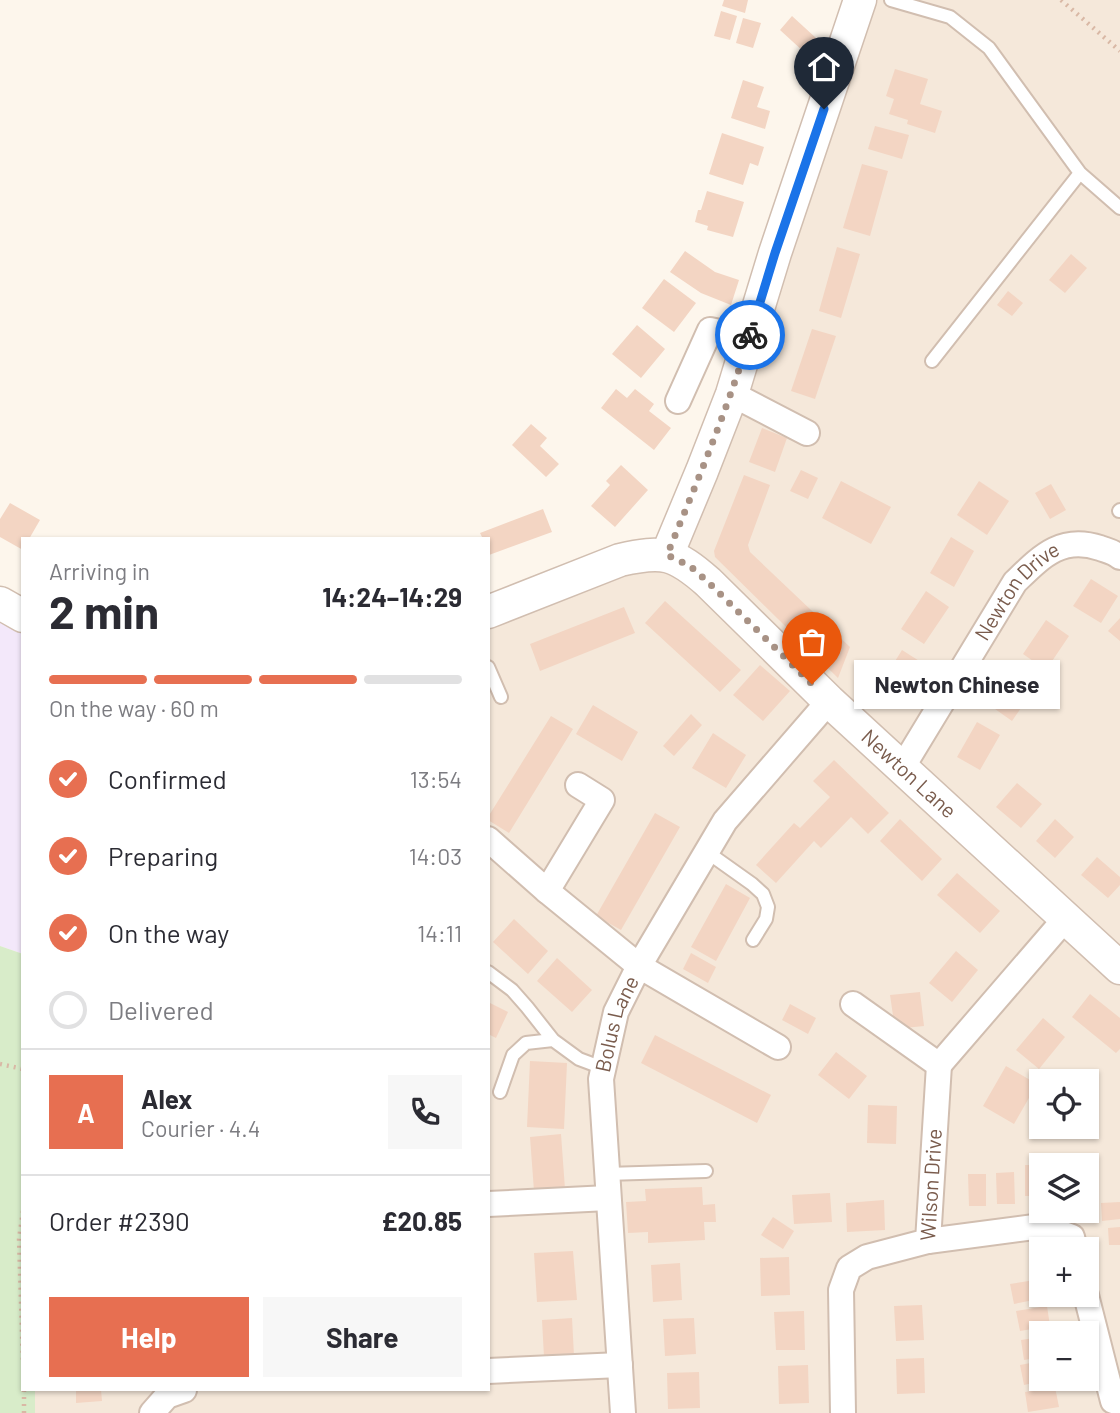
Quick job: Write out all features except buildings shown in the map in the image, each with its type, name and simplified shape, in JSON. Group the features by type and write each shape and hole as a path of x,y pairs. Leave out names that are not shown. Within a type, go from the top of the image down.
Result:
{"street":[{"path":"490,611 620,560 642,555 667,555 732,394 775,253 860,0"},
{"path":"678,401 710,330 749,338"},
{"path":"732,394 807,433"},
{"name":"Newton Drive","path":"902,768 1014,582 1038,560 1061,546 1090,545 1120,557"},
{"name":"Newton Lane","path":"667,555 690,566 708,582 829,701 1120,968"},
{"path":"0,603 21,615"},
{"name":"Bolus Lane","path":"623,1413 601,1079 616,1012 639,966 725,821 829,701"},
{"path":"547,891 602,800 578,785"},
{"path":"490,841 639,966 778,1047"},
{"path":"853,1004 939,1065 1065,919"},
{"name":"Wilson Drive","path":"843,1413 841,1290 849,1268 867,1257 928,1241 939,1065"},
{"path":"490,1204 607,1186"},
{"path":"928,1241 1042,1226 1072,1237"},
{"path":"1089,1307 1113,1401 1120,1404"},
{"path":"490,1371 620,1365"},
{"path":"152,1413 167,1396 181,1391"}],"lane":[{"path":"891,0 950,17 989,48 1080,173 1120,208"},
{"path":"933,361 1080,173"},
{"path":"490,672 501,697"},
{"path":"707,852 763,894 768,907 766,919 753,940"},
{"path":"490,974 512,990 553,1040 579,1059 603,1068"},
{"path":"500,1092 513,1055 526,1043 553,1040"},
{"path":"607,1186 706,1171"}],"path":[{"path":"1061,0 1120,51"},
{"path":"0,1064 21,1069"},
{"path":"21,1225 21,1302"},
{"path":"24,1391 24,1413"}],"shaded area":[{"path":"860,0 1120,0 1120,1413 35,1413 35,1391 490,1391 490,611 667,555"},
{"path":"0,603 21,615 21,953 0,946"}],"green space":[{"path":"0,946 21,953 21,1391 35,1391 35,1413 0,1413"}],"way so far":[{"path":"750,335 732,394 667,555 690,566 708,582 812,684"}],"place":[{"name":"Newton Chinese","path":"812,684"}],"route":[{"path":"750,335 824,109"}]}
